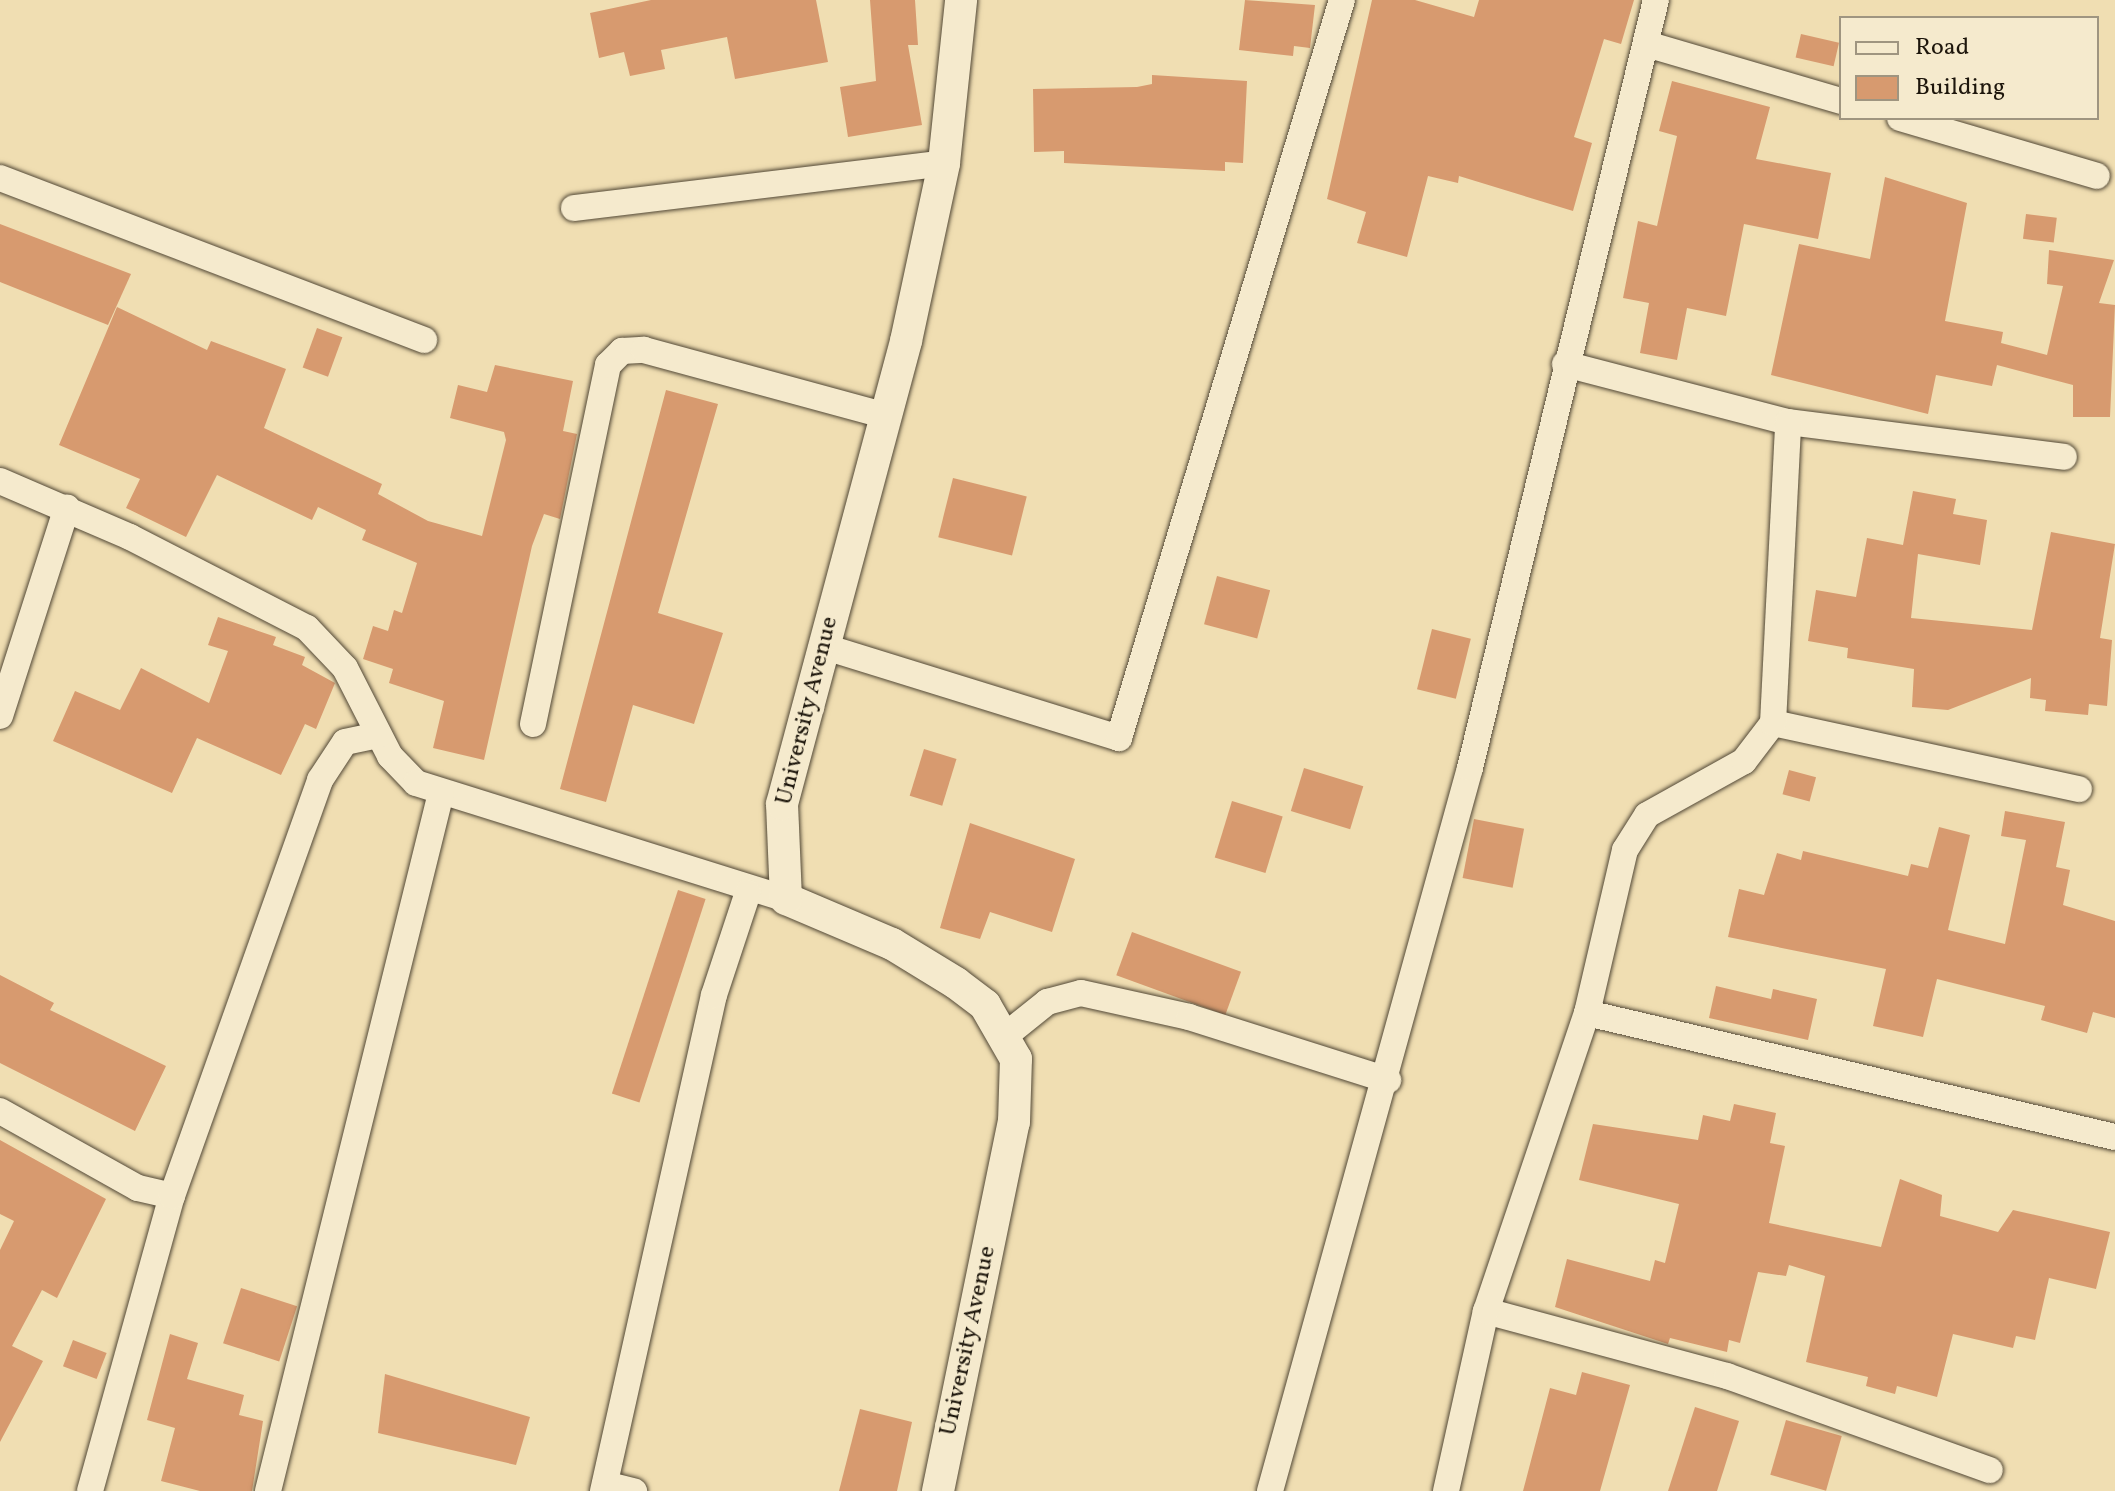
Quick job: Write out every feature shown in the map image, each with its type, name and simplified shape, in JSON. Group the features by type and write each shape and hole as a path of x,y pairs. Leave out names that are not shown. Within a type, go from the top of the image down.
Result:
{"street":[{"name":"University Avenue","path":"938,1491 1014,1122 1016,1059 1006,1035 985,1005 956,983 892,944 786,899 782,804 884,415 944,163 961,0"},
{"path":"822,646 1119,738 1342,0"},
{"path":"1270,1491 1388,1080 1656,0"},
{"path":"1646,44 1839,100"},
{"path":"1907,120 2097,176"},
{"path":"574,208 944,163"},
{"path":"0,178 424,340"},
{"path":"533,724 608,365 622,351 644,350 884,415"},
{"path":"1565,364 1788,422 2064,457"},
{"path":"1446,1491 1486,1311 1587,1013 1625,850 1647,815 1744,761 1773,723 1788,422"},
{"path":"0,481 67,507 307,628 345,668 378,735 416,783 748,892 786,899"},
{"path":"0,716 67,507"},
{"path":"1773,723 2079,789"},
{"path":"90,1491 172,1196 320,780 345,742 378,735"},
{"path":"268,1491 441,793"},
{"path":"634,1491 604,1487 714,995 748,892"},
{"path":"1006,1035 1047,1002 1081,993 1189,1017 1388,1080"},
{"path":"1587,1013 2115,1137"},
{"path":"0,1111 126,1182 172,1196"},
{"path":"1486,1311 1727,1376 1990,1470"}],"building":[{"path":"651,0 816,0 828,62 735,79 727,37 661,50 665,69 630,76 624,52 599,58 590,13"},
{"path":"870,0 915,0 918,45 908,45 922,125 848,137 840,87 876,81"},
{"path":"1245,0 1315,5 1310,48 1294,46 1293,56 1239,50"},
{"path":"1372,0 1415,0 1474,17 1479,0 1634,0 1621,44 1604,39 1574,137 1592,143 1573,211 1459,176 1458,183 1428,176 1407,257 1357,243 1366,212 1327,199"},
{"path":"1801,34 1839,43 1834,66 1796,57"},
{"path":"1152,75 1247,81 1243,163 1225,162 1225,171 1064,163 1064,151 1034,152 1033,89 1137,87 1152,84"},
{"path":"1672,81 1770,107 1756,159 1831,173 1818,239 1744,224 1726,316 1687,308 1677,360 1640,353 1649,303 1623,298 1638,221 1657,226 1677,136 1659,131"},
{"path":"1885,177 1967,203 1945,321 2003,332 2001,343 2047,355 2063,286 2047,284 2049,250 2114,260 2099,303 2115,305 2110,417 2073,417 2073,385 1997,365 1992,386 1936,375 1928,414 1771,375 1799,244 1870,259"},
{"path":"2026,214 2057,218 2054,243 2023,239"},
{"path":"0,224 131,274 108,325 0,282"},
{"path":"117,307 207,350 211,341 286,369 264,428 382,484 378,494 428,521 482,536 506,440 504,432 450,418 458,385 487,392 495,365 573,381 563,431 577,434 560,519 544,514 532,546 484,760 433,748 444,701 389,683 393,669 363,659 373,626 388,631 394,610 402,613 417,563 362,540 366,530 318,507 312,520 217,475 186,537 126,508 140,479 59,445"},
{"path":"317,328 342,337 328,377 303,367"},
{"path":"666,390 718,404 658,613 723,633 694,724 633,705 606,802 560,789"},
{"path":"953,478 1027,496 1012,556 938,537"},
{"path":"1913,491 1956,499 1953,514 1987,520 1980,565 1918,554 1911,618 2032,630 2051,532 2115,544 2100,638 2112,640 2107,706 2089,704 2088,715 2045,711 2046,700 2030,698 2031,678 1948,710 1912,707 1914,669 1847,658 1848,648 1808,641 1816,590 1856,597 1867,538 1903,545"},
{"path":"1217,576 1270,590 1257,639 1204,624"},
{"path":"218,617 276,637 273,645 305,657 302,665 335,683 316,729 305,724 281,775 197,738 172,793 53,741 75,691 120,710 141,668 209,703 228,651 208,645"},
{"path":"1432,629 1471,639 1456,699 1417,689"},
{"path":"924,749 957,759 942,806 910,796"},
{"path":"1304,768 1363,786 1350,829 1291,811"},
{"path":"1789,770 1816,777 1810,801 1783,794"},
{"path":"1232,801 1283,816 1265,873 1215,857"},
{"path":"2005,811 2065,822 2056,867 2070,870 2063,905 2115,921 2115,1018 2093,1012 2087,1033 2041,1020 2045,1006 1937,979 1923,1037 1873,1026 1886,969 1728,937 1739,889 1764,895 1777,853 1801,860 1803,851 1908,876 1911,864 1928,868 1939,827 1970,835 1948,930 2005,944 2026,840 2001,836"},
{"path":"1474,819 1524,829 1513,888 1463,878"},
{"path":"970,823 1075,859 1052,932 990,912 980,939 940,928"},
{"path":"678,890 706,899 639,1102 612,1094"},
{"path":"1132,932 1241,972 1225,1015 1116,975"},
{"path":"0,975 54,1003 50,1010 166,1066 135,1131 0,1063"},
{"path":"1716,986 1771,999 1773,989 1817,999 1808,1040 1709,1018"},
{"path":"1734,1104 1776,1113 1770,1143 1785,1146 1769,1223 1881,1247 1900,1179 1942,1195 1940,1216 1998,1232 2013,1210 2110,1232 2096,1289 2049,1278 2035,1340 2016,1336 2013,1348 1953,1334 1937,1397 1897,1386 1895,1394 1866,1386 1868,1377 1806,1362 1825,1276 1789,1265 1786,1276 1758,1272 1740,1343 1729,1340 1727,1352 1670,1338 1668,1344 1555,1307 1567,1259 1650,1281 1655,1260 1665,1263 1679,1204 1579,1180 1593,1124 1698,1140 1703,1115 1730,1121"},
{"path":"0,1140 106,1199 57,1298 42,1290 12,1346 43,1361 0,1442 0,1250 14,1221 0,1214"},
{"path":"241,1288 297,1306 279,1361 223,1343"},
{"path":"170,1334 198,1343 187,1379 244,1395 239,1415 263,1421 252,1491 200,1491 161,1481 175,1428 147,1420"},
{"path":"73,1340 107,1353 97,1379 63,1366"},
{"path":"1582,1372 1630,1385 1600,1491 1523,1491 1550,1388 1576,1395"},
{"path":"385,1374 530,1417 516,1465 378,1433"},
{"path":"1695,1407 1739,1421 1717,1491 1668,1491"},
{"path":"860,1409 912,1422 897,1491 839,1491"},
{"path":"1786,1420 1842,1436 1826,1491 1770,1475"}]}
